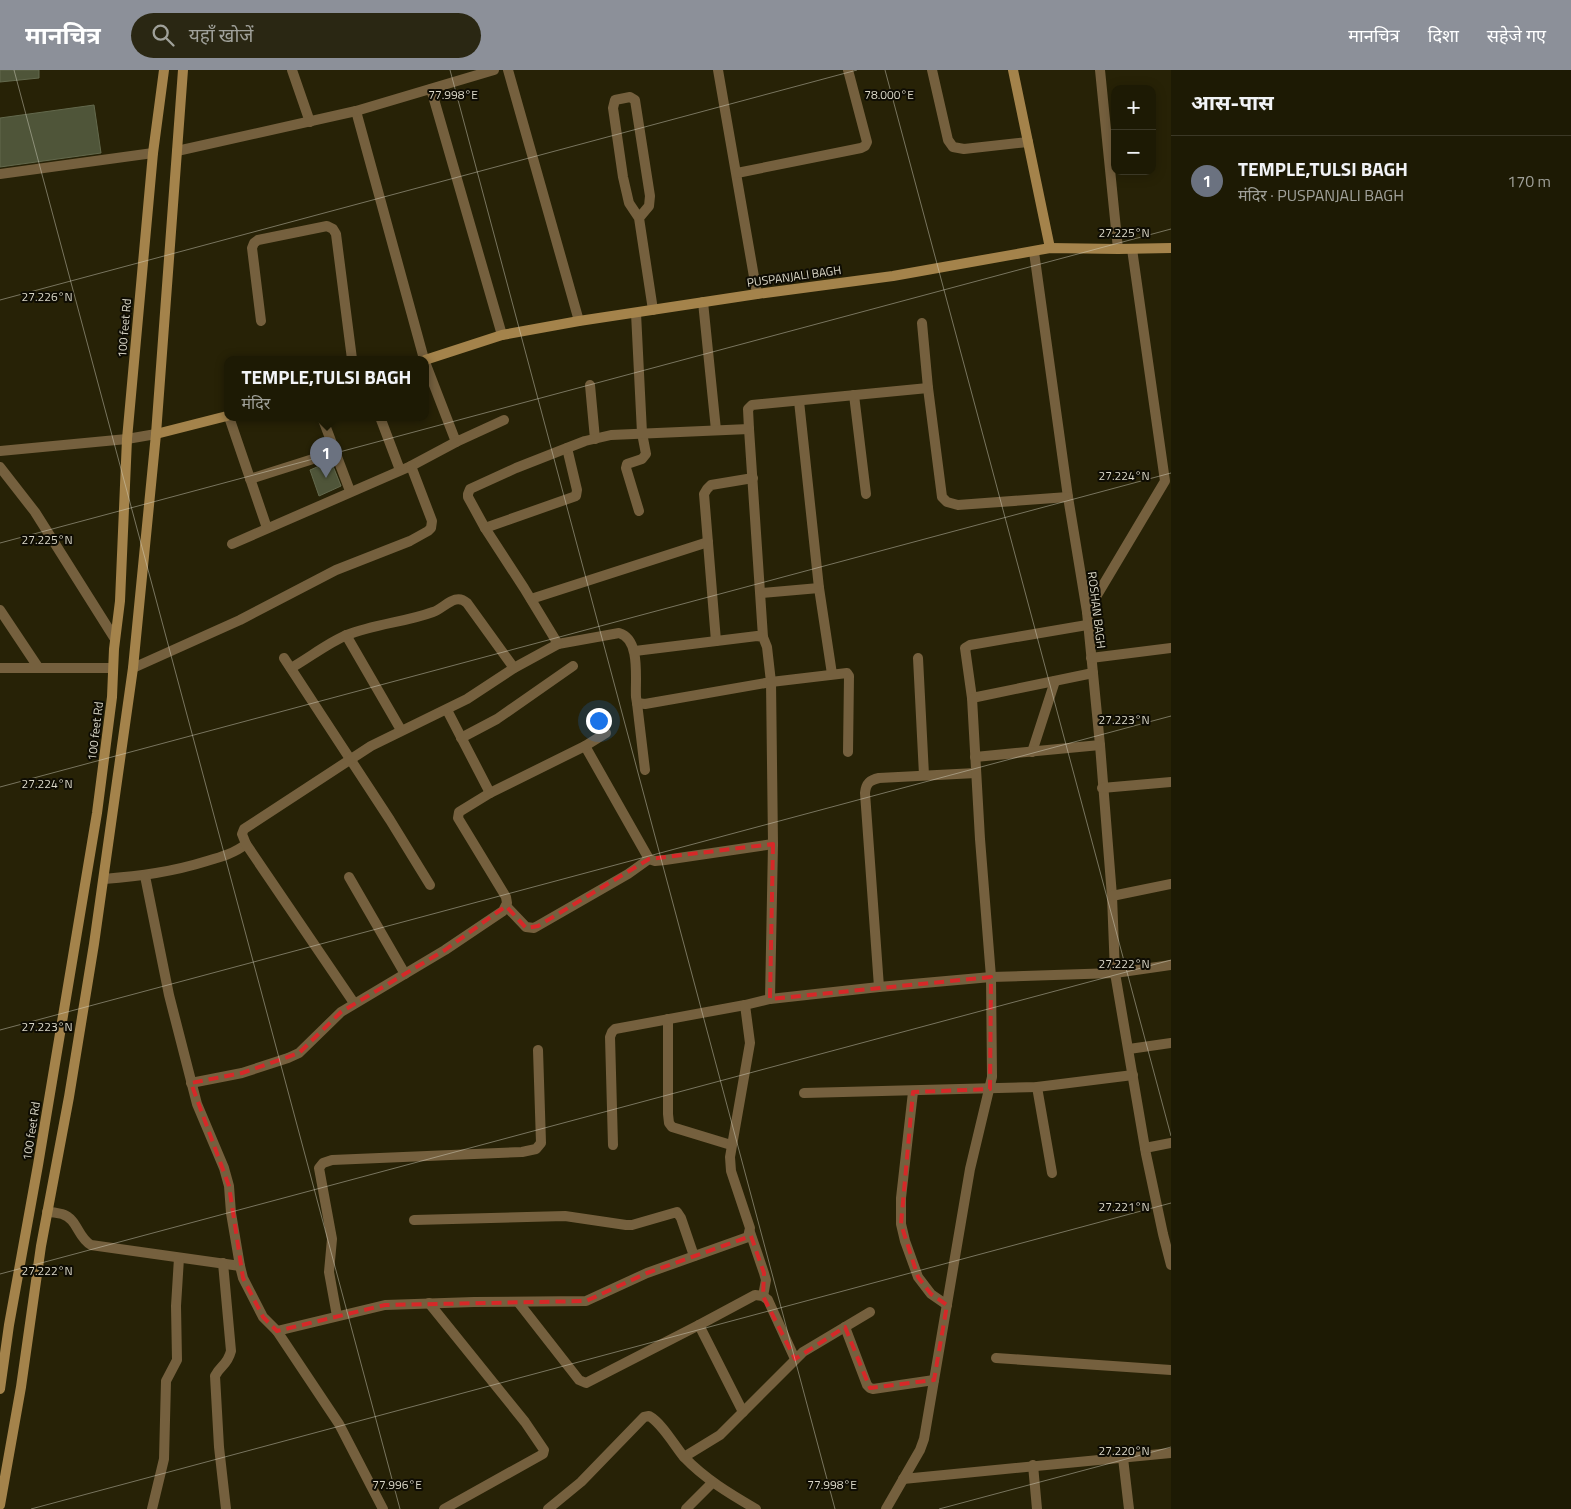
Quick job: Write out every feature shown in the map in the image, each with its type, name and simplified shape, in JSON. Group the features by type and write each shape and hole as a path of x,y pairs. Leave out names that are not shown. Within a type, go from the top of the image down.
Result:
{"main road":[{"name":"100 feet Rd","path":"0,1390 5,1325 38,1165 97,813 112,697 115,639 120,601 126,439 153,153 164,70"},
{"path":"0,1505 21,1387 46,1212 69,1097 104,879 133,668 156,434 183,70"},
{"path":"1013,70 1050,248"},
{"name":"PUSPANJALI BAGH","path":"429,358 502,335 579,321 893,276 1050,248 1171,248"},
{"path":"156,434 224,418"}],"street":[{"path":"292,70 310,122"},
{"path":"177,151 356,111 494,70"},
{"path":"508,70 579,321"},
{"path":"718,70 757,294"},
{"path":"737,172 865,146 867,142 848,70"},
{"path":"932,70 948,140 953,147 964,149 1028,142"},
{"path":"1100,70 1118,249"},
{"path":"431,89 502,335"},
{"path":"639,218 649,206 650,196 635,100 630,97 615,100 612,108 629,203 639,218 653,310"},
{"path":"356,111 423,356"},
{"path":"0,174 153,153"},
{"path":"261,322 252,248 254,243 258,240 328,226 336,234 352,356"},
{"path":"1132,248 1168,481"},
{"name":"ROSHAN BAGH","path":"1034,252 1068,497 1087,612 1112,896 1115,973 1146,1148 1171,1265"},
{"path":"703,302 716,430"},
{"path":"636,313 642,433 646,454 642,459 627,464 626,468 639,511"},
{"path":"922,323 942,497 946,502 958,505 1068,497"},
{"path":"429,373 456,442"},
{"path":"590,384 595,439"},
{"path":"770,999 773,844 770,682 767,647 764,637 749,429 750,406 928,388"},
{"path":"854,395 866,494"},
{"path":"799,401 819,588 832,674"},
{"path":"232,544 411,466 456,442 504,420"},
{"path":"229,421 267,528"},
{"path":"323,421 350,491"},
{"path":"382,421 400,470"},
{"path":"558,644 485,528 468,498 470,489 567,448 611,435 749,429"},
{"path":"0,451 126,439 156,434"},
{"path":"485,528 576,496 577,490 567,448"},
{"path":"250,479 335,452"},
{"path":"133,668 240,620 336,570 410,541 428,531 431,528 432,521 411,466"},
{"path":"0,467 35,512 115,639"},
{"path":"1087,612 1168,481 1171,470"},
{"path":"716,641 704,494 711,485 753,478"},
{"path":"531,599 708,542"},
{"path":"761,593 819,588"},
{"path":"291,668 346,635 393,622 420,617 437,611 453,600 463,599 514,668"},
{"path":"0,610 38,668"},
{"path":"887,1509 924,1440 970,1170 992,1077 991,977 972,698 965,648 967,646 1087,625"},
{"path":"354,1004 246,844 242,834 244,829 349,760 401,730 468,699 514,668 558,644 619,633 625,635 635,651 636,697 645,770"},
{"path":"346,635 401,730"},
{"path":"635,651 757,636 764,637"},
{"path":"1091,658 1171,648"},
{"path":"284,658 390,820 430,885"},
{"path":"918,658 924,775"},
{"path":"461,738 497,719 573,666"},
{"path":"0,668 113,668"},
{"path":"638,704 844,672 849,676 848,752"},
{"path":"972,698 1093,673"},
{"path":"1032,752 1055,681"},
{"path":"447,710 490,793"},
{"path":"191,1083 242,1073 294,1056 337,1015 454,944 503,911 506,906 506,897 458,816 460,811 490,793 586,746 606,733"},
{"path":"975,757 1100,745"},
{"path":"586,746 649,859"},
{"path":"879,987 865,788 870,781 879,778 976,772"},
{"path":"1102,788 1171,782"},
{"path":"104,879 158,874 192,866 223,856 246,844"},
{"path":"506,906 526,927 534,928 628,874 649,859 665,860 773,844"},
{"path":"144,876 169,995 191,1083 197,1104 224,1168 229,1186 231,1213 243,1278 262,1317 276,1331 339,1424 382,1509"},
{"path":"350,877 405,974"},
{"path":"1112,896 1171,884"},
{"path":"613,1145 610,1037 615,1030 770,999 991,977 1115,973 1171,965"},
{"path":"745,1005 750,1043 730,1145 731,1171 766,1280 763,1296"},
{"path":"668,1019 669,1123 672,1127 730,1145"},
{"path":"1129,1049 1171,1043"},
{"path":"337,1316 328,1272 332,1239 319,1168 323,1163 332,1160 522,1152 536,1149 541,1143 538,1050"},
{"path":"804,1093 914,1092 1037,1087 1133,1075"},
{"path":"1037,1087 1052,1173"},
{"path":"914,1092 901,1198 901,1224 918,1277 931,1294 947,1305"},
{"path":"1146,1148 1171,1143"},
{"path":"46,1212 64,1214 74,1222 83,1240 91,1245 240,1266"},
{"path":"414,1220 565,1216 632,1225 677,1212 681,1218 694,1256"},
{"path":"276,1331 385,1305 576,1302 591,1300 646,1273 745,1238 750,1232"},
{"path":"152,1509 164,1459 166,1381 177,1360 176,1306 178,1258"},
{"path":"223,1263 231,1352 228,1362 218,1370 215,1376 219,1447 226,1509"},
{"path":"518,1302 579,1380 586,1383 755,1295 763,1296 768,1300 795,1360"},
{"path":"429,1303 525,1422 544,1450 543,1454 444,1509"},
{"path":"684,1457 720,1435 813,1344 870,1312"},
{"path":"698,1325 743,1412"},
{"path":"845,1327 870,1388 934,1380"},
{"path":"996,1358 1171,1370"},
{"path":"548,1509 581,1482 644,1417 651,1417 684,1457 712,1482 756,1509"},
{"path":"903,1479 1171,1453"},
{"path":"1124,1458 1129,1509"},
{"path":"1033,1465 1037,1509"},
{"path":"686,1509 712,1482"}],"highlighted area":[{"path":"773,844 770,999 991,977 990,1089 913,1092 901,1224 918,1277 931,1294 947,1305 934,1380 870,1388 845,1327 795,1359 763,1296 764,1273 751,1236 647,1273 586,1301 385,1305 277,1331 263,1317 243,1278 229,1186 191,1083 242,1073 299,1053 341,1012 445,950 506,906 526,928 538,926 649,859"}],"building":[{"path":"0,70 39,70 39,78 0,82"},
{"path":"94,105 101,153 0,167 0,118"},
{"path":"331,461 341,486 319,496 310,470"}],"place":[{"name":"TEMPLE,TULSI BAGH","path":"326,478"}]}
